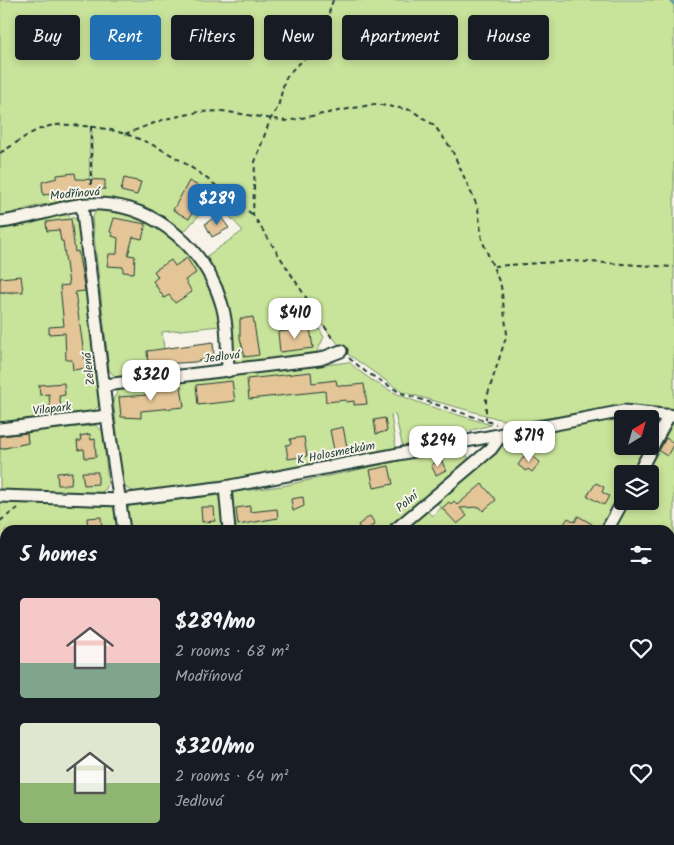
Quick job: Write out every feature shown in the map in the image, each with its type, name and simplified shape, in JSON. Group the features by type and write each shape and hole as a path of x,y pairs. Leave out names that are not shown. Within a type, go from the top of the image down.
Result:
{"street":[{"name":"Modřínová","path":"0,222 54,209 86,205 130,208 173,231 198,256 221,303 228,371"},
{"name":"Zelená","path":"86,205 107,416 124,525"},
{"name":"Jedlová","path":"105,385 320,359 341,351"},
{"name":"K Holosmetkům","path":"0,496 121,500 225,487 630,411 672,415"},
{"path":"643,465 672,415"},
{"name":"Vilapark","path":"0,429 107,416"},
{"name":"Polní","path":"401,525 491,449 502,434"},
{"path":"225,487 229,525"},
{"path":"610,525 618,510"}],"path":[{"path":"252,215 255,162 270,120 278,107 285,79 294,68 313,52 321,39 333,0"},
{"path":"125,134 165,119 199,112 222,111 286,121 375,104 412,110 434,125 451,148 478,208 482,240 501,286 507,334 486,400 486,420"},
{"path":"0,153 42,128 55,125 91,126 149,142 191,165 252,215 341,351 366,372 401,392 486,420 498,425 502,434"},
{"path":"86,205 91,126"},
{"path":"494,266 571,261 674,267"},
{"path":"0,521 30,498"}],"green space":[{"path":"0,0 674,0 674,412 659,408 629,406 514,423 402,392 345,352 305,304 324,337 314,358 242,364 235,360 232,354 204,258 243,231 214,199 182,234 92,200 92,131 90,131 89,200 41,205 0,216"},
{"path":"100,209 124,213 145,221 164,232 181,246 195,262 206,281 215,303 220,326 162,332 167,374 121,379 116,378 109,370 92,218 96,211"},
{"path":"67,215 76,219 79,223 100,404 92,412 0,422 0,292 13,293 12,280 0,281 0,229 43,217"},
{"path":"349,362 364,375 398,394 435,408 491,425 403,448 395,414 391,415 396,449 189,487 135,492 126,488 123,484 113,399 119,390"},
{"path":"659,418 674,420 674,525 406,525 425,509 432,516 441,508 435,501 508,440 515,437 614,419 614,455 659,455"},
{"path":"95,425 103,431 108,483 106,489 96,496 0,492 0,449 28,443 27,432"},
{"path":"463,447 469,460 392,525 230,525 227,493 282,486"},
{"path":"216,495 221,498 224,525 129,525 127,509 129,506"},
{"path":"0,498 117,506 121,525 0,525"}],"building":[{"path":"75,173 76,179 105,180 105,189 43,195 42,182 57,178 57,175"},
{"path":"124,178 141,182 137,195 121,191"},
{"path":"189,181 208,191 198,209 195,207 189,219 173,210"},
{"path":"219,214 229,228 212,237 205,224"},
{"path":"114,218 146,224 142,239 133,237 128,255 135,256 134,273 123,272 123,267 107,266 109,254 117,254 118,238 112,236 113,233 110,232"},
{"path":"71,219 75,252 78,251 85,291 75,292 86,368 73,370 72,360 66,360 65,333 49,334 49,327 64,326 60,286 69,285 63,241 61,241 59,230 47,231 46,222"},
{"path":"187,258 196,273 185,280 192,292 175,303 169,295 164,298 153,281 158,277 154,271 171,260 175,266"},
{"path":"21,276 23,292 0,292 0,278"},
{"path":"253,317 259,355 245,357 240,338 240,319"},
{"path":"310,328 313,348 280,352 278,332"},
{"path":"213,342 214,356 195,362 148,365 147,351"},
{"path":"311,372 312,383 336,380 337,385 364,384 367,404 354,405 354,401 346,402 346,400 326,402 325,391 249,399 247,379"},
{"path":"232,381 235,401 198,405 196,385"},
{"path":"64,383 65,395 59,396 61,406 50,408 49,394 40,395 39,385"},
{"path":"181,386 184,407 141,411 141,418 121,417 119,397 147,395 146,390"},
{"path":"385,418 387,431 376,434 374,420"},
{"path":"343,427 348,452 335,455 330,430"},
{"path":"27,433 28,443 0,449 0,436"},
{"path":"90,434 91,440 95,439 96,457 85,458 84,449 78,450 77,441 81,441 80,436"},
{"path":"304,437 307,456 288,459 286,445 291,444 290,439"},
{"path":"666,438 674,443 667,456 659,451"},
{"path":"527,452 540,462 532,472 528,469 526,471 518,465"},
{"path":"441,460 446,470 436,475 431,465"},
{"path":"389,466 393,484 374,488 370,470"},
{"path":"72,472 71,485 58,485 57,473"},
{"path":"82,472 98,472 98,484 84,485"},
{"path":"596,483 604,487 602,492 609,496 604,505 587,496"},
{"path":"482,484 496,500 483,511 480,507 460,508 467,516 457,524 442,508 449,502 451,504 454,501 457,505"},
{"path":"303,497 304,506 293,511 291,499"},
{"path":"250,506 250,512 277,509 278,518 238,525 236,508"},
{"path":"201,507 214,507 215,521 202,522"},
{"path":"370,516 375,524 374,525 358,525"},
{"path":"578,516 592,524 563,525 568,518 575,522"},
{"path":"101,517 102,525 88,525 87,518"}],"waterway":[{"path":"670,0 674,4"}]}
